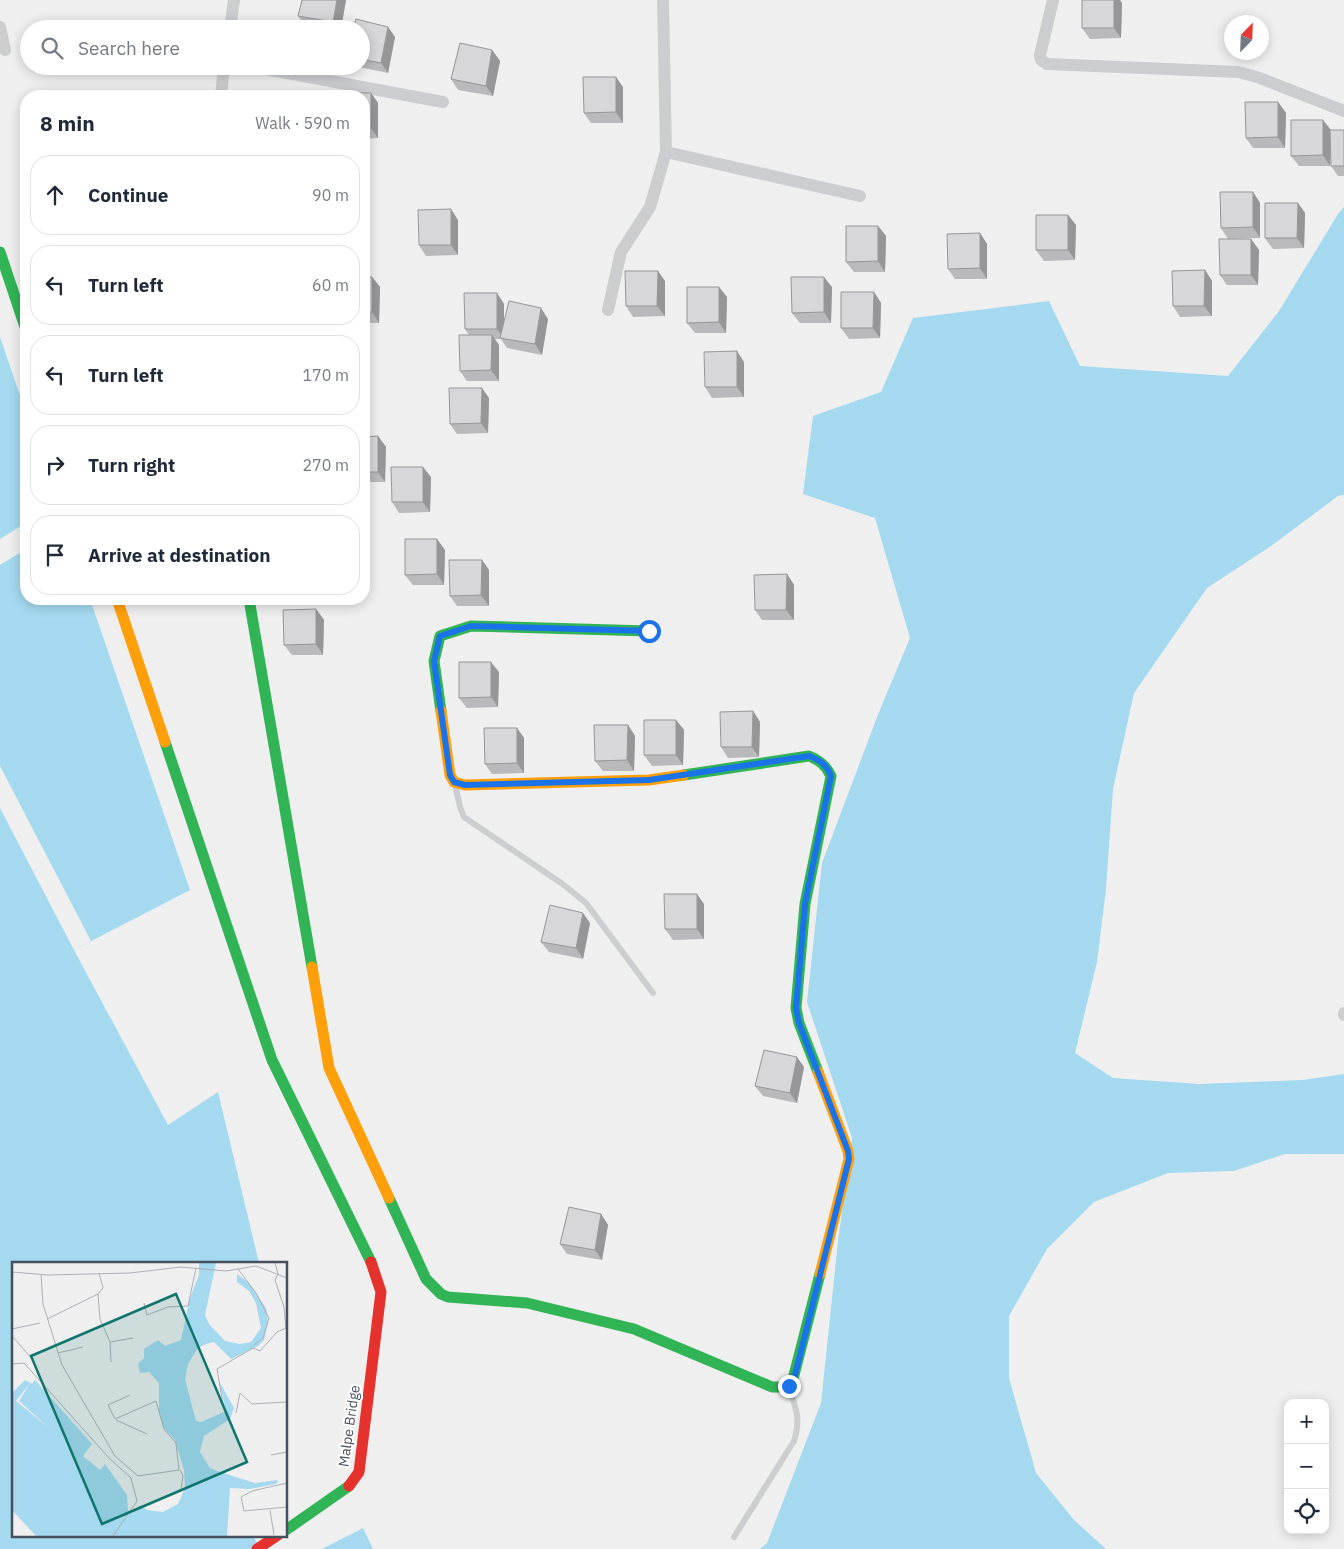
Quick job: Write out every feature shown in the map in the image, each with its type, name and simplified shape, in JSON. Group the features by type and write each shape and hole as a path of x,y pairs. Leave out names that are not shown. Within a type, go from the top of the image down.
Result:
{"street":[{"path":"231,20 234,0"},
{"path":"608,310 620,252 650,207 666,152 663,0"},
{"path":"1053,0 1040,55 1041,60 1047,64 1238,72 1257,77 1344,111"},
{"path":"0,27 5,50"},
{"path":"222,90 223,75"},
{"path":"298,75 443,102"},
{"path":"666,152 860,196"},
{"path":"0,252 20,312"},
{"name":"Malpe Bridge","path":"119,605 272,1060 370,1257 381,1292 359,1472 351,1486 288,1529"},
{"path":"250,605 329,1068 426,1279 440,1294 448,1297 527,1302 634,1329 772,1387 781,1388 789,1386 794,1379 849,1159 848,1151 799,1023 796,1008 805,904 831,776 828,767 809,756 649,780 465,785 454,782 450,775 434,661 440,636 471,626 649,631"},
{"path":"257,1549 276,1536"}],"lane":[{"path":"454,782 464,817 564,885 586,903 653,993"},
{"path":"734,1537 794,1441 798,1427 798,1415 789,1386"}],"water":[{"path":"1344,207 1344,495 1338,496 1271,546 1207,588 1134,693 1113,789 1106,889 1097,962 1075,1053 1113,1078 1199,1084 1302,1080 1344,1074 1344,1154 1285,1154 1234,1171 1168,1173 1094,1202 1047,1249 1009,1316 1009,1378 1036,1473 1074,1520 1106,1549 760,1549 767,1543 821,1403 838,1241 852,1138 807,1002 822,863 879,712 910,638 875,518 803,494 813,416 881,392 913,318 1049,301 1080,366 1228,376 1279,311"},
{"path":"0,337 20,395 20,605 92,605 190,890 74,950 168,1125 218,1092 259,1262 12,1262 12,1536 253,1536 261,1549 0,1549"},
{"path":"363,1528 373,1549 322,1549"}],"pier":[{"path":"20,527 20,553 0,565 0,539"},
{"path":"0,766 91,941 74,950 0,808"}],"building":[{"path":"302,0 337,0 333,20 298,16"},
{"path":"1082,0 1114,0 1114,28 1082,28"},
{"path":"370,22 388,27 381,63 370,61"},
{"path":"460,43 492,50 486,86 451,79"},
{"path":"583,77 616,77 616,112 584,113"},
{"path":"370,93 371,93 370,128"},
{"path":"1245,102 1278,102 1278,137 1246,138"},
{"path":"1291,120 1323,120 1323,155 1291,156"},
{"path":"1330,130 1344,130 1344,166 1331,166"},
{"path":"1220,192 1253,192 1253,227 1221,228"},
{"path":"1265,203 1298,203 1297,238 1265,238"},
{"path":"451,209 451,245 419,245 418,210"},
{"path":"1036,215 1068,215 1068,250 1036,250"},
{"path":"846,226 878,226 878,261 846,262"},
{"path":"980,233 980,268 948,269 947,234"},
{"path":"1219,239 1251,239 1251,275 1220,275"},
{"path":"1205,270 1204,306 1173,306 1172,271"},
{"path":"625,271 658,271 657,306 626,306"},
{"path":"370,277 372,277 372,312 370,312"},
{"path":"791,277 824,277 824,312 792,313"},
{"path":"687,287 719,287 719,322 687,323"},
{"path":"841,292 874,292 873,328 841,328"},
{"path":"464,293 497,293 497,329 465,329"},
{"path":"509,301 541,308 535,344 500,338"},
{"path":"459,335 492,335 491,370 460,371"},
{"path":"737,351 737,387 705,387 704,352"},
{"path":"449,388 482,388 481,423 450,424"},
{"path":"378,436 378,472 370,472 370,437"},
{"path":"391,467 423,467 423,502 392,502"},
{"path":"405,539 437,539 437,574 405,575"},
{"path":"449,560 482,560 481,595 450,596"},
{"path":"787,574 786,610 755,610 754,575"},
{"path":"316,609 316,644 284,645 283,610"},
{"path":"459,662 491,662 491,697 459,698"},
{"path":"753,711 752,747 721,747 720,712"},
{"path":"644,720 676,720 676,755 644,755"},
{"path":"594,725 628,725 627,760 595,761"},
{"path":"484,728 517,728 517,763 485,764"},
{"path":"664,894 697,894 697,929 665,929"},
{"path":"550,905 583,913 576,948 541,942"},
{"path":"764,1050 797,1057 790,1093 755,1086"},
{"path":"569,1207 601,1214 595,1250 560,1244"}],"traffic: fast":[{"path":"0,252 20,312"},
{"path":"250,605 312,967"},
{"path":"441,711 434,661 440,636 471,626 649,631"},
{"path":"165,742 272,1060 371,1262"},
{"path":"684,775 809,756 822,763 831,776 805,904 796,1008 799,1023 818,1072"},
{"path":"389,1198 426,1279 441,1294 448,1297 527,1303 634,1329 772,1387 784,1387 793,1379 820,1274"},
{"path":"288,1529 349,1486"}],"traffic: slow":[{"path":"119,605 165,742"},
{"path":"441,711 450,775 454,782 465,785 649,780 684,775"},
{"path":"312,967 329,1068 389,1198"},
{"path":"818,1072 848,1151 849,1159 820,1274"}],"traffic: jam":[{"path":"349,1486 359,1472 381,1292 371,1262"},
{"path":"257,1549 276,1536"}],"route":[{"path":"649,631 471,626 440,636 434,661 450,775 454,782 465,785 649,780 809,756 828,767 831,776 805,904 796,1008 799,1023 848,1151 849,1159 794,1379 789,1386"}]}
